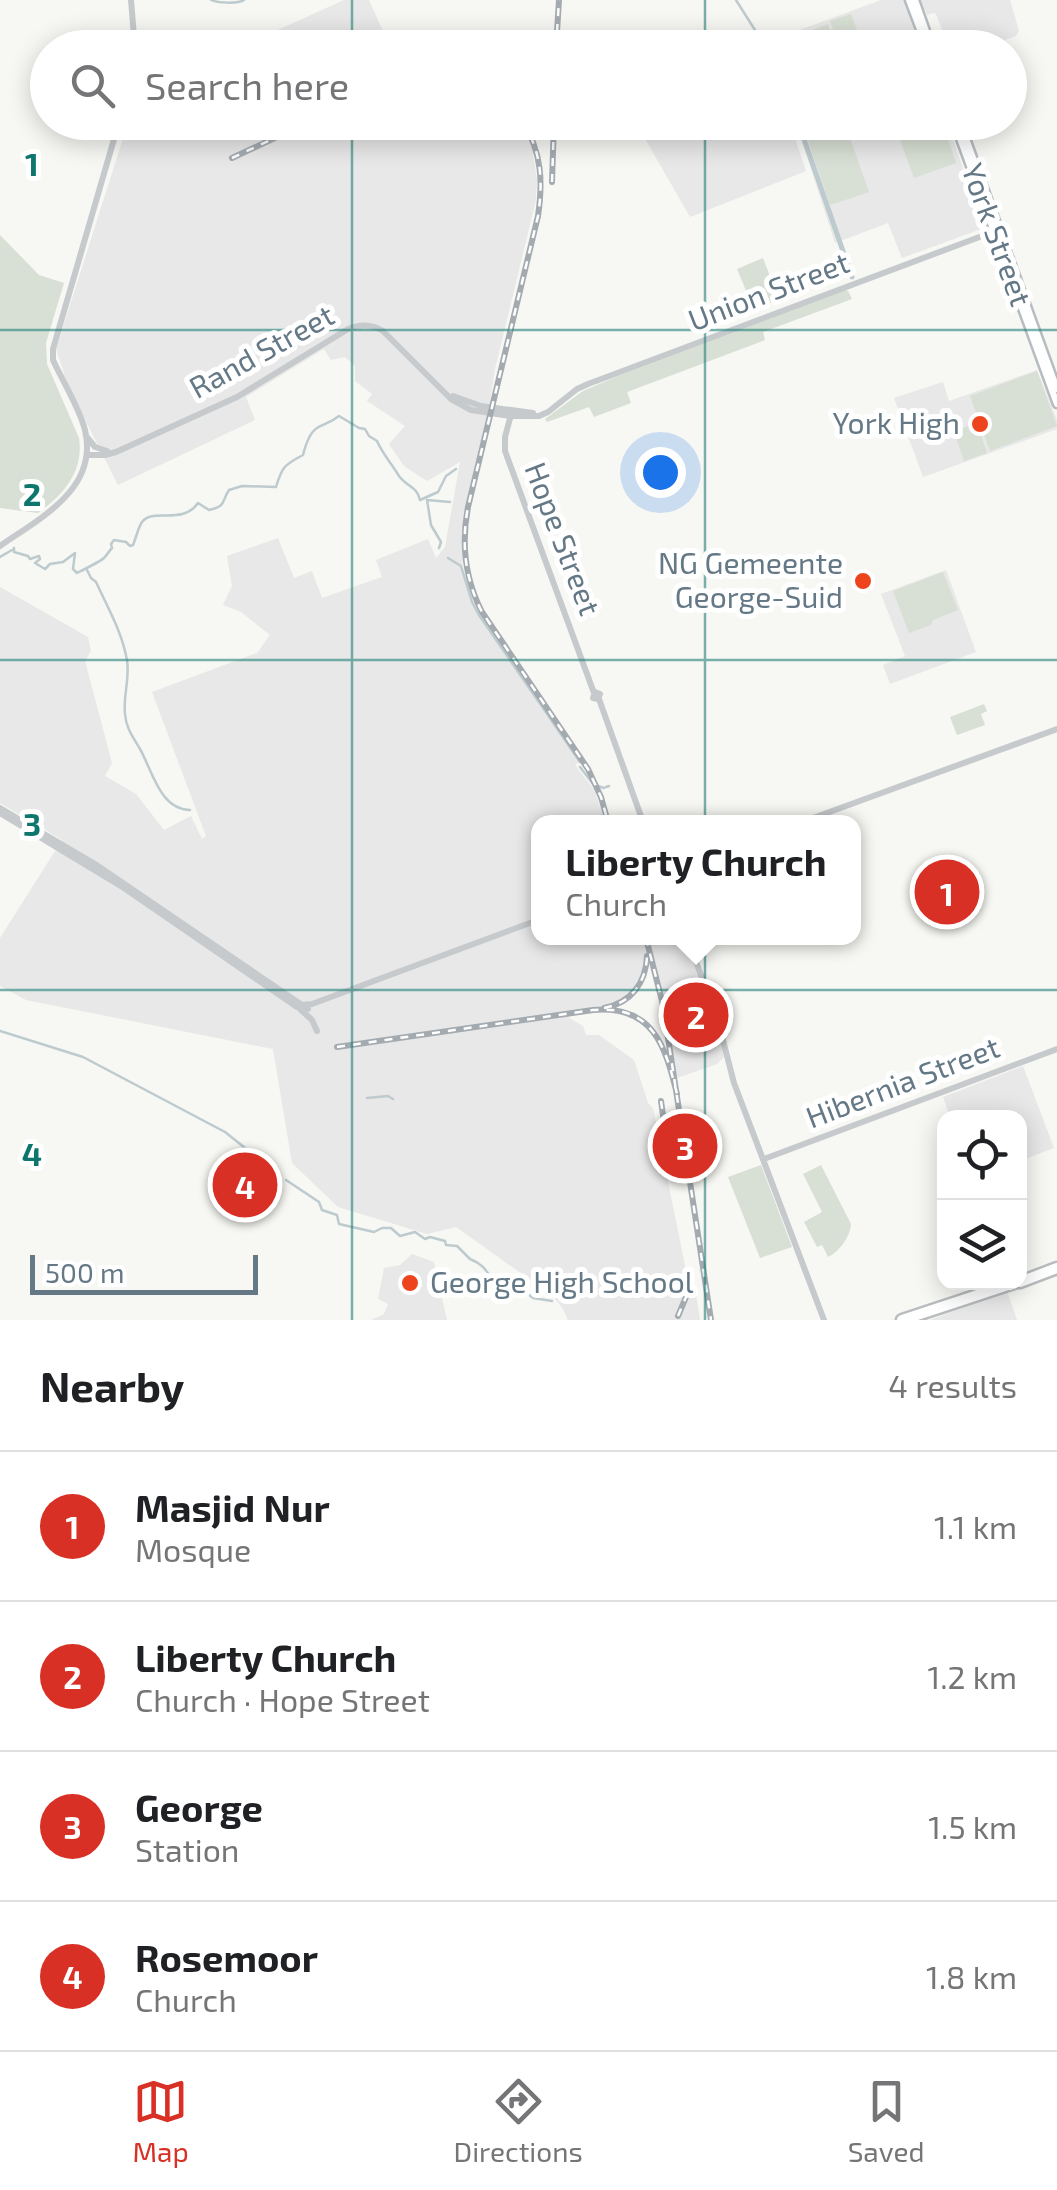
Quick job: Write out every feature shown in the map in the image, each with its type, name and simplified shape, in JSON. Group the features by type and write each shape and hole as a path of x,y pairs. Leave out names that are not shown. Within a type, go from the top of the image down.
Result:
{"highway":[{"path":"1027,1277 1057,1266"},
{"path":"951,1304 985,1290"},
{"path":"908,1319 991,1290"}],"main road":[{"path":"912,0 923,30"},
{"name":"York Street","path":"964,140 1057,389"},
{"name":"York Street","path":"997,231 1057,404"}],"street":[{"path":"131,0 134,30"},
{"path":"114,140 53,360 91,444 107,452 122,448"},
{"name":"Union Street","path":"480,409 511,414 537,412 558,404 588,384 997,231"},
{"name":"Rand Street","path":"87,455 106,455 237,396 355,326 368,325 383,332 457,403 480,409"},
{"name":"Hope Street","path":"511,414 505,451 641,815"},
{"path":"0,546 65,500 78,482 87,455 84,432"},
{"path":"821,815 1057,729"},
{"path":"0,810 83,855 262,980 296,1002 313,1006"},
{"path":"297,1007 313,1006 531,925"},
{"path":"690,945 734,1083 824,1320"},
{"path":"262,980 308,1016 317,1032"},
{"name":"Hibernia Street","path":"764,1159 1057,1049"}],"shaded area":[{"path":"344,0 369,0 382,30 278,30"},
{"path":"881,0 904,0 914,30 800,30"},
{"path":"920,0 1010,0 1019,30 942,30 936,14 927,15"},
{"path":"851,14 857,30 833,30 830,21"},
{"path":"123,140 531,142 536,200 465,515 462,570 472,604 580,761 575,765 595,791 603,815 531,815 531,945 688,945 716,1022 724,1057 717,1064 677,1078 659,990 647,954 642,978 627,998 568,1017 583,1026 586,1035 599,1035 634,1060 653,1108 688,1280 694,1281 700,1320 568,1320 553,1296 456,1227 427,1234 338,1207 292,1163 273,1049 26,1000 0,986 0,938 62,840 0,803 0,587 88,637 91,651 85,661 112,763 105,776 136,794 164,830 191,816 202,839 206,836 152,692 257,653 270,635 241,612 223,605 232,586 227,556 278,538 294,578 312,571 322,598 382,577 376,560 428,539 436,558 445,547 460,462 427,481 404,466 389,444 405,426 367,401 372,394 355,381 355,366 345,357 331,360 324,349 246,397 255,420 118,485 68,386 56,349"},
{"path":"646,140 796,140 806,171 690,217"},
{"path":"802,140 953,140 984,228 902,258 888,223 835,243"},
{"path":"808,140 851,140 869,192 830,205"},
{"path":"900,140 948,140 956,163 914,178"},
{"path":"0,235 39,275 64,283 46,343 47,364 79,438 80,450 70,482 38,513 0,508"},
{"path":"763,258 779,300 754,310 737,269"},
{"path":"845,290 852,299 763,332 765,340 627,392 631,403 594,417 589,407 547,422 545,419 583,391"},
{"name":"York High","path":"1037,370 1057,429 923,477 894,398 943,382 949,401"},
{"path":"1037,371 1057,426 990,451 970,396"},
{"path":"977,423 987,453 964,461 954,431"},
{"path":"946,570 976,652 890,684 883,665 905,656 881,594"},
{"path":"943,572 958,610 909,633 893,591"},
{"path":"984,704 987,711 981,714 985,725 957,735 950,717"},
{"path":"1023,1066 1054,1148 1027,1158 1027,1110 948,1110 943,1097"},
{"path":"761,1165 792,1247 760,1258 728,1177"},
{"path":"821,1165 851,1224 844,1243 828,1257 822,1245 817,1247 804,1222 822,1212 803,1174"},
{"name":"George High School","path":"412,1254 434,1262 447,1320 371,1320 384,1314 388,1304 378,1299 384,1268 400,1265"},
{"path":"1007,1291 1017,1320 930,1320"}],"waterway":[{"path":"211,0 244,0"},
{"path":"736,0 755,30"},
{"path":"804,140 852,277"},
{"path":"14,548 14,552 30,559 39,556 35,563 45,569 75,553 73,569 77,573 104,558 114,540 133,545 147,518 184,514 198,503 209,510 219,507 229,490 242,486 276,487 285,467 303,455 314,430 339,416 365,429 377,441 420,500 438,492 446,476 456,469"},
{"path":"427,500 431,525 441,542 439,548"},
{"path":"427,500 450,502"},
{"path":"0,557 12,550"},
{"path":"448,558 461,566 479,615 580,762"},
{"path":"87,570 110,611 125,650 128,728 164,796 190,810"},
{"path":"580,767 593,784"},
{"path":"598,786 604,788"},
{"path":"0,1031 83,1057 225,1132 274,1171"},
{"path":"367,1098 393,1099"},
{"path":"286,1180 319,1202 322,1210 337,1215 339,1224 374,1232 391,1228 400,1236 415,1232 425,1239 445,1241 481,1265 501,1287 518,1293 522,1289 533,1298 552,1301"}],"railway":[{"path":"557,30 559,0"},
{"path":"232,158 270,140"},
{"path":"532,140 540,168 538,216 468,507 466,561 482,612 588,769 606,815"},
{"path":"552,182 553,140"},
{"path":"648,945 663,1005 711,1320"},
{"path":"604,1008 622,1002 635,990 644,975 647,956"},
{"path":"337,1047 613,1010 643,1021 653,1032 677,1094"},
{"path":"661,1101 667,1143"},
{"path":"678,1316 686,1297 686,1281"}],"place":[{"name":"York High","path":"980,424"},
{"name":"NG Gemeente George-Suid","path":"863,581"},
{"name":"Masjid Nur","path":"947,892"},
{"name":"Liberty Church","path":"696,1015"},
{"name":"George","path":"685,1146"},
{"name":"Rosemoor","path":"245,1185"},
{"name":"George High School","path":"410,1283"}]}
